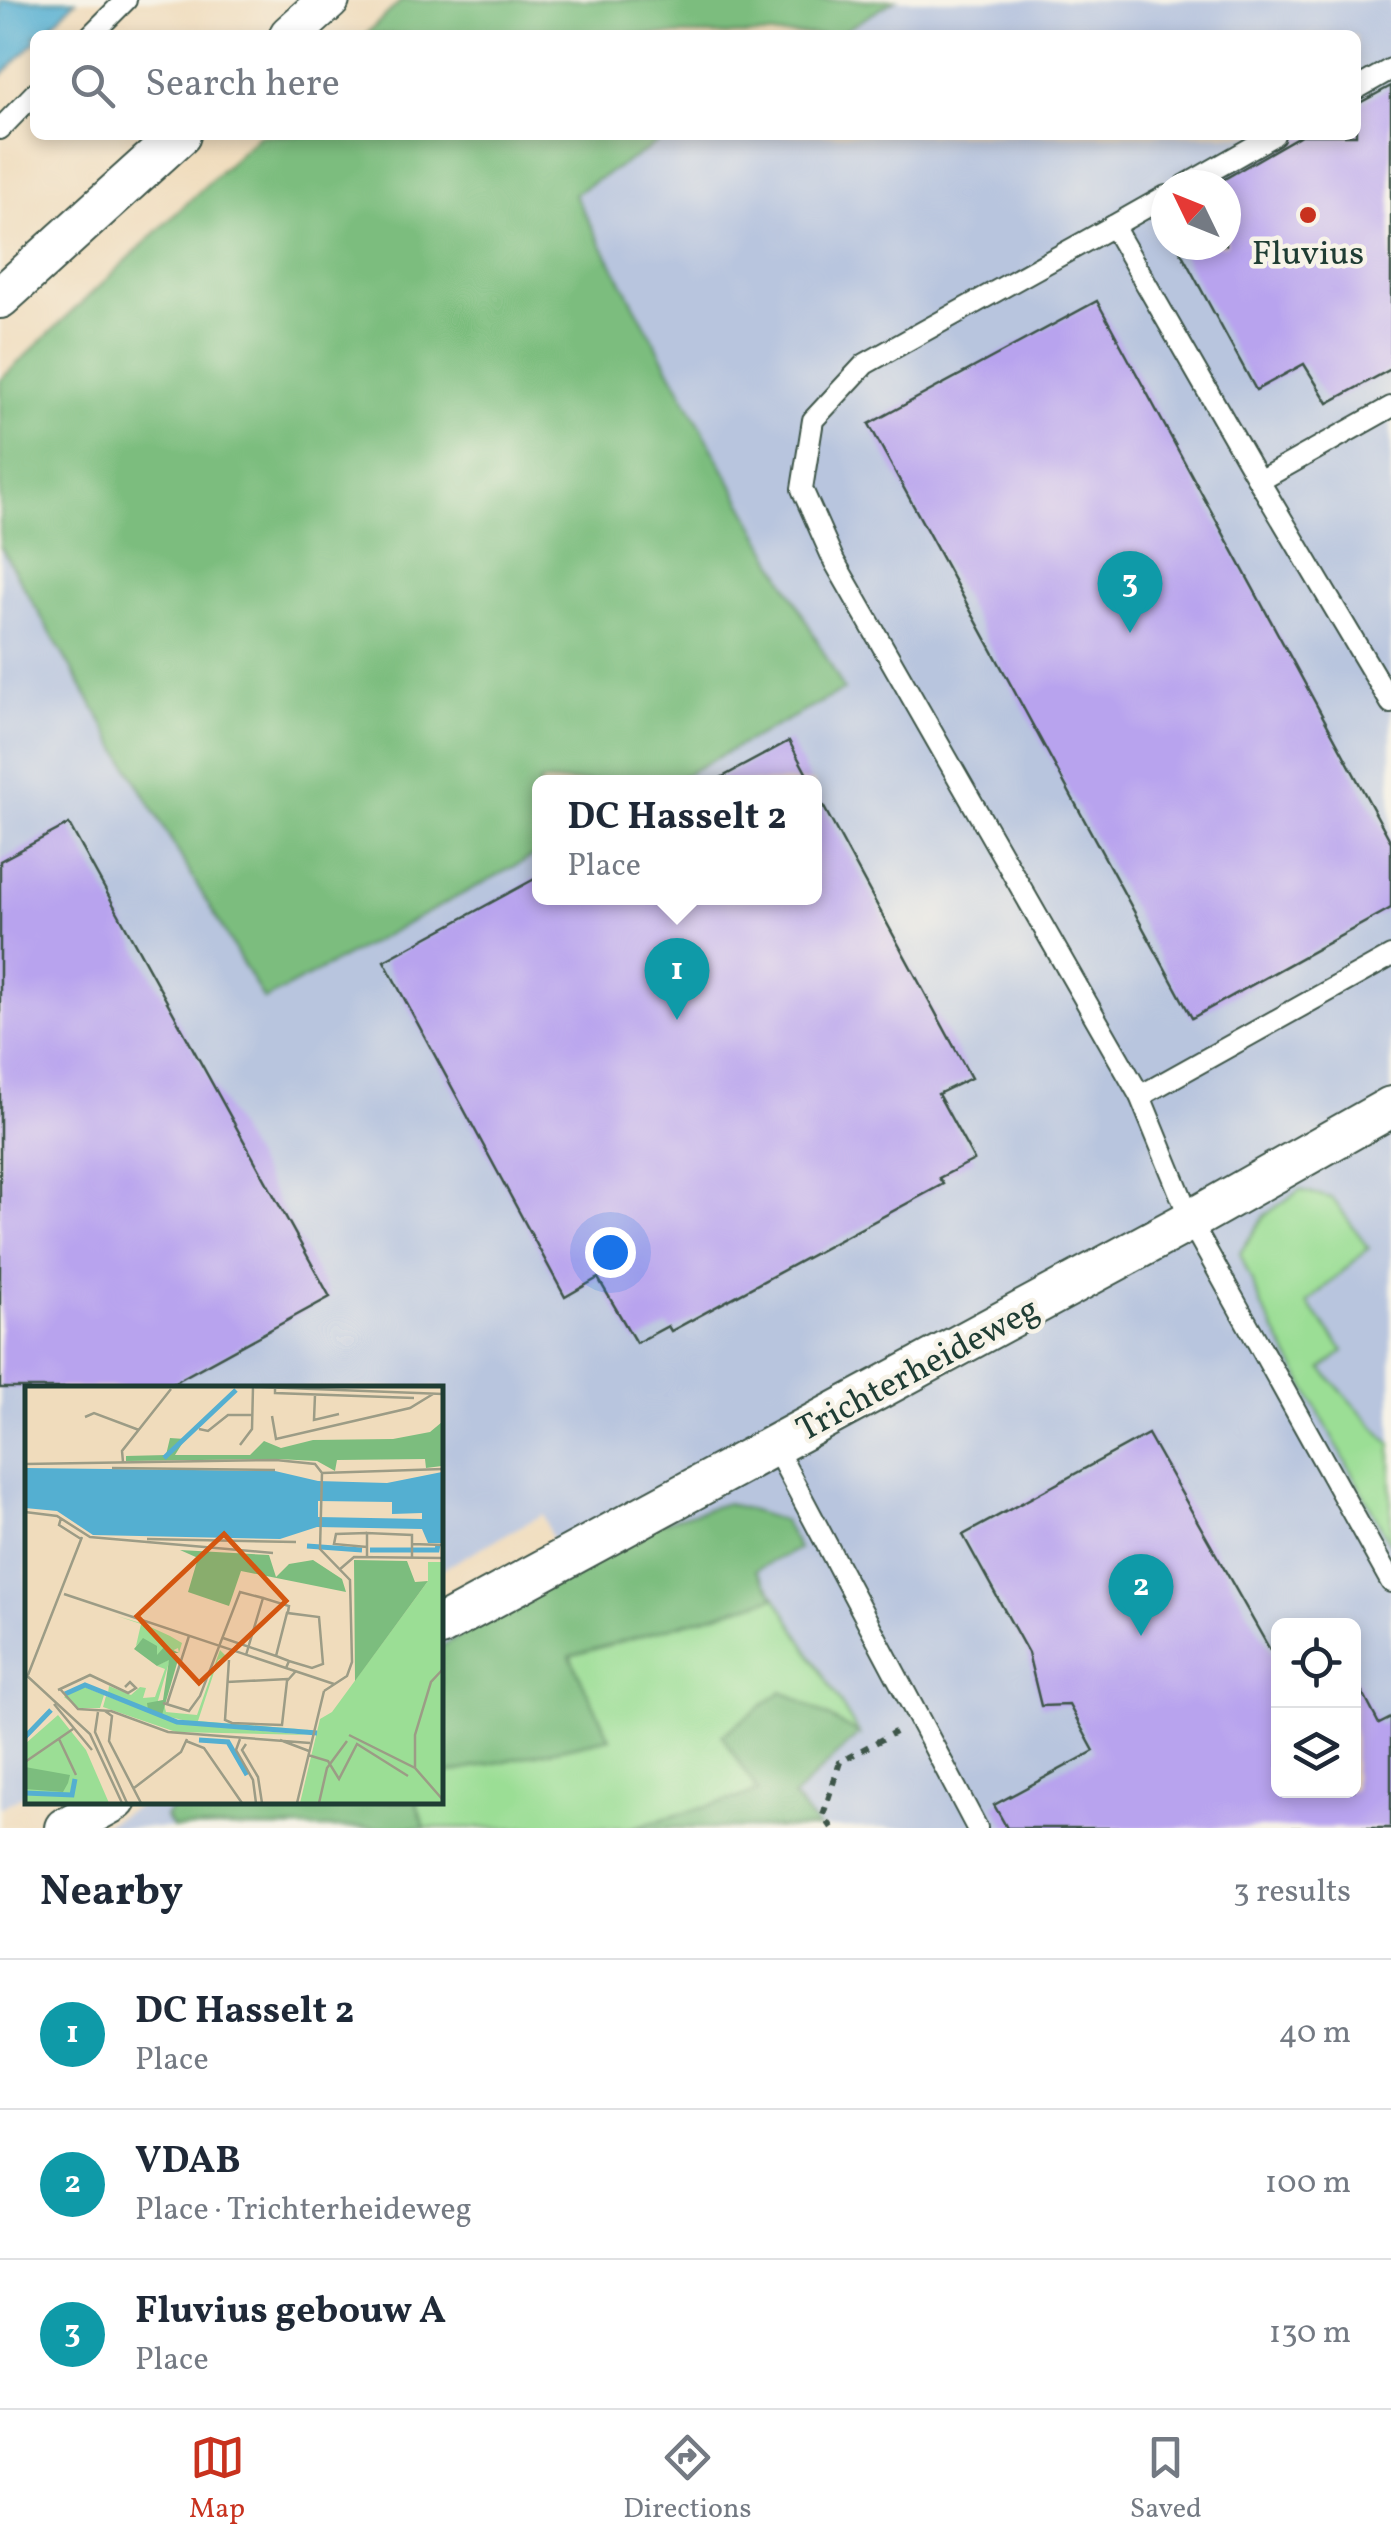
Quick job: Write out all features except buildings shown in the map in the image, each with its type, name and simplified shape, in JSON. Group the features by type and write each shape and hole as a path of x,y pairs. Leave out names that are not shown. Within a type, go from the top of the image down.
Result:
{"street":[{"path":"295,30 328,0"},
{"path":"0,298 174,140"},
{"name":"Trichterheideweg","path":"442,1625 1192,1220 1391,1107"},
{"path":"65,1828 111,1803"}],"lane":[{"path":"97,30 126,0"},
{"path":"1361,86 1391,69"},
{"path":"0,128 30,98"},
{"path":"1212,170 1265,140"},
{"path":"1151,204 865,364 813,420 802,488 834,561 1140,1096 1192,1220 1391,1582"},
{"path":"1113,226 1259,482 1391,702"},
{"path":"1259,482 1391,407"},
{"path":"1140,1096 1391,956"},
{"path":"774,1446 977,1828"}],"path":[{"path":"832,1828 823,1815 840,1762 872,1745"}],"shaded area":[{"path":"895,0 1391,0 1391,1828 97,1828 144,1803 442,1803 442,1639 563,1573 543,1514 442,1569 442,1386 25,1386 25,1794 0,1808 0,520 663,140 1361,140 1361,30 845,30"}],"green space":[{"path":"402,0 895,0 845,30 370,30"},
{"path":"254,140 663,140 574,194 844,690 684,775 532,775 532,857 264,1000 0,546 0,380"},
{"path":"1300,1190 1332,1198 1369,1248 1307,1303 1344,1351 1322,1369 1391,1445 1391,1545 1263,1309 1240,1253 1264,1216"},
{"path":"727,1503 784,1521 798,1549 756,1570 776,1597 570,1656 610,1738 442,1775 442,1646 660,1523"},
{"path":"776,1597 859,1734 782,1691 759,1792 631,1828 425,1828 417,1803 442,1803 442,1775 610,1738 569,1656"},
{"path":"782,1691 859,1734 793,1797 819,1828 631,1828 758,1792 722,1735"},
{"path":"176,1803 417,1803 425,1828 173,1828 165,1817"}],"water":[{"path":"0,0 76,0 47,30 30,30 30,47 0,77"}],"place":[{"name":"Fluvius","path":"1308,215"},
{"name":"Fluvius gebouw A","path":"1130,633"},
{"name":"DC Hasselt 2","path":"677,1020"},
{"name":"VDAB","path":"1141,1636"}]}
